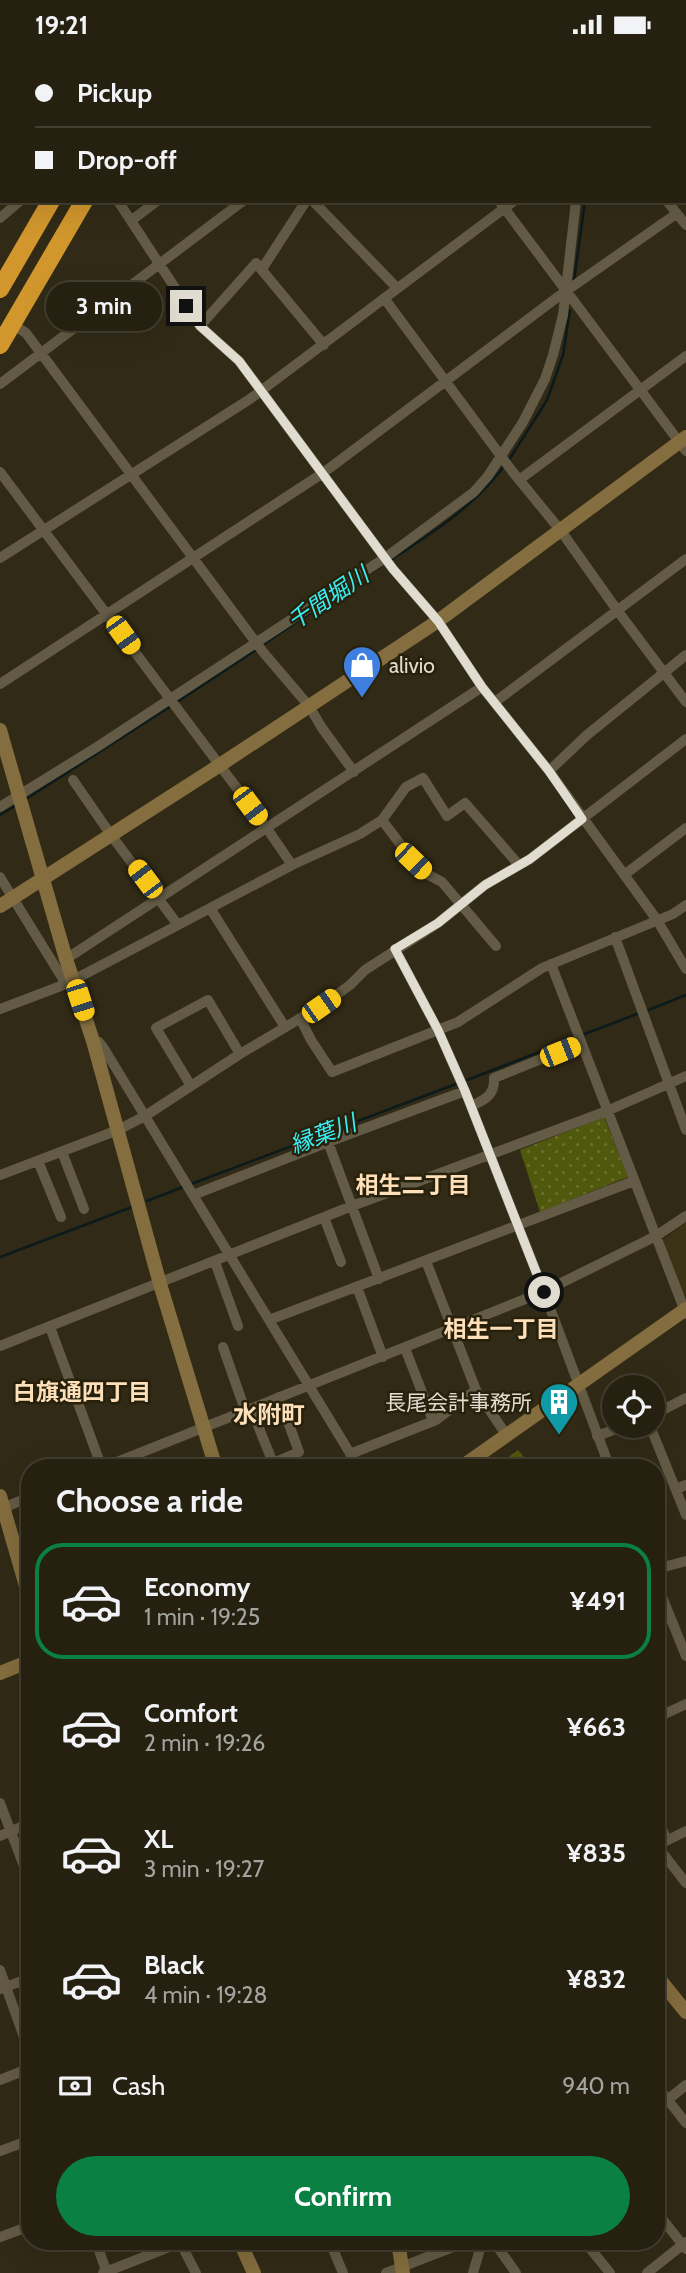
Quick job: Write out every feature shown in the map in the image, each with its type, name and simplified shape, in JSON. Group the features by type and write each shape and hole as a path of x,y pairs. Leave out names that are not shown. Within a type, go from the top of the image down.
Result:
{"highway":[{"path":"0,283 49,203"},
{"path":"0,289 49,203"},
{"path":"0,345 83,203"}],"street":[{"path":"0,218 18,203"},
{"path":"119,203 200,326 239,361 388,562 438,621 482,687 549,771 657,920 686,969"},
{"path":"132,220 154,203"},
{"path":"0,384 240,203"},
{"path":"262,269 305,203"},
{"path":"315,203 397,288"},
{"path":"0,807 20,800 388,562 474,492 502,457 545,379 563,315 576,203"},
{"path":"669,203 686,225"},
{"path":"0,558 262,390 324,345 502,205 565,292 684,443 438,621 6,902"},
{"path":"0,684 323,473 565,292 677,213"},
{"path":"200,326 256,263 324,345"},
{"path":"384,298 502,457 561,531 686,702"},
{"path":"12,324 26,333 259,646 309,706 354,772"},
{"path":"516,475 686,356"},
{"path":"0,472 292,865"},
{"path":"495,702 686,559"},
{"path":"549,771 587,735 686,655"},
{"path":"66,959 482,687"},
{"path":"0,730 66,959 69,982 93,1041 160,1284 213,1459"},
{"path":"0,1175 118,1130 145,1116 300,1018 350,985 365,970 395,949 438,923 485,885 519,865 686,739"},
{"path":"0,1009 69,982 292,865 360,834 382,820 406,787 423,778 447,816 465,803 519,865"},
{"path":"74,781 178,925"},
{"path":"382,820 413,861 425,873 442,882 496,946"},
{"path":"624,875 686,828"},
{"path":"0,877 6,902 69,982"},
{"path":"300,1018 332,1072 458,1022 551,964 673,914 686,905"},
{"path":"210,908 285,1027"},
{"path":"615,937 686,1130"},
{"path":"395,949 438,1030 465,1091 606,1459"},
{"path":"473,1459 685,1312 551,964"},
{"path":"191,1086 156,1028 208,1000 240,1054"},
{"path":"93,1041 99,1042 103,1048 353,1459"},
{"path":"471,1106 490,1096 494,1090 495,1078 581,1044"},
{"path":"0,1346 352,1206 607,1111 686,1076"},
{"path":"193,1195 465,1091"},
{"path":"328,1142 379,1279"},
{"path":"62,1152 84,1209"},
{"path":"38,1161 61,1217"},
{"path":"269,1320 634,1181"},
{"path":"137,1459 204,1427 544,1292 656,1236 686,1216"},
{"path":"324,1217 341,1262"},
{"path":"426,1261 475,1390 507,1436"},
{"path":"215,1262 238,1326"},
{"path":"357,1287 383,1357"},
{"path":"50,1327 99,1459"},
{"path":"223,1347 271,1459"},
{"path":"405,1348 433,1421"},
{"path":"350,1454 433,1421 475,1390"},
{"path":"279,1397 299,1452 282,1459"},
{"path":"665,1409 686,1398"},
{"path":"597,1436 602,1434"},
{"path":"656,1438 681,1487 686,1515"},
{"path":"21,1499 1,1504 21,1562"},
{"path":"665,1567 686,1561"},
{"path":"666,1606 686,1655"},
{"path":"0,1673 21,1665"},
{"path":"665,1714 686,1705"},
{"path":"0,1803 21,1858"},
{"path":"0,1836 21,1827"},
{"path":"665,1835 667,1840 686,1831"},
{"path":"665,1857 686,1883"},
{"path":"0,1970 3,1988 21,2032"},
{"path":"3,1988 21,1981"},
{"path":"665,1986 686,2012"},
{"path":"0,2080 21,2072"},
{"path":"665,2102 686,2085"},
{"path":"665,2096 686,2123"},
{"path":"0,2151 21,2143"},
{"path":"648,2273 685,2245 665,2222"},
{"path":"0,2237 21,2229"},
{"path":"98,2250 105,2273 161,2250"},
{"path":"185,2250 196,2273"},
{"path":"244,2250 254,2273"},
{"path":"333,2250 343,2273"},
{"path":"399,2250 402,2270"},
{"path":"386,2273 402,2270 448,2250"},
{"path":"473,2273 480,2250"},
{"path":"500,2250 516,2273"},
{"path":"591,2250 610,2273"}],"shaded area":[{"path":"686,1223 686,1294 681,1294 661,1242"}],"green space":[{"path":"604,1117 628,1177 540,1212 520,1150"},
{"path":"518,1450 526,1459 505,1459"}],"waterway":[{"name":"千間堀川","path":"574,281 585,203"},
{"name":"千間堀川","path":"509,460 547,400 563,355 570,310"},
{"name":"千間堀川","path":"389,561 466,506 505,465"},
{"name":"千間堀川","path":"261,646 381,566"},
{"name":"千間堀川","path":"177,702 256,650"},
{"name":"千間堀川","path":"26,799 171,706"},
{"name":"千間堀川","path":"0,815 15,806"},
{"name":"縁葉川","path":"646,1011 686,995"},
{"name":"縁葉川","path":"582,1035 637,1014"},
{"name":"縁葉川","path":"467,1080 573,1039"},
{"name":"縁葉川","path":"191,1184 456,1084"},
{"name":"縁葉川","path":"147,1201 183,1187"},
{"name":"縁葉川","path":"0,1257 132,1207"}],"place":[{"name":"alivio","path":"362,699"},
{"name":"長尾会計事務所","path":"559,1436"}],"district":[{"name":"相生二丁目","path":"413,1185"},
{"name":"相生一丁目","path":"501,1329"},
{"name":"白旗通四丁目","path":"82,1392"},
{"name":"水附町","path":"269,1414"}],"route":[{"path":"186,306 200,326 239,361 393,569 438,621 482,687 549,771 582,819 530,859 485,885 438,923 395,949 438,1030 465,1091 544,1292"}]}
